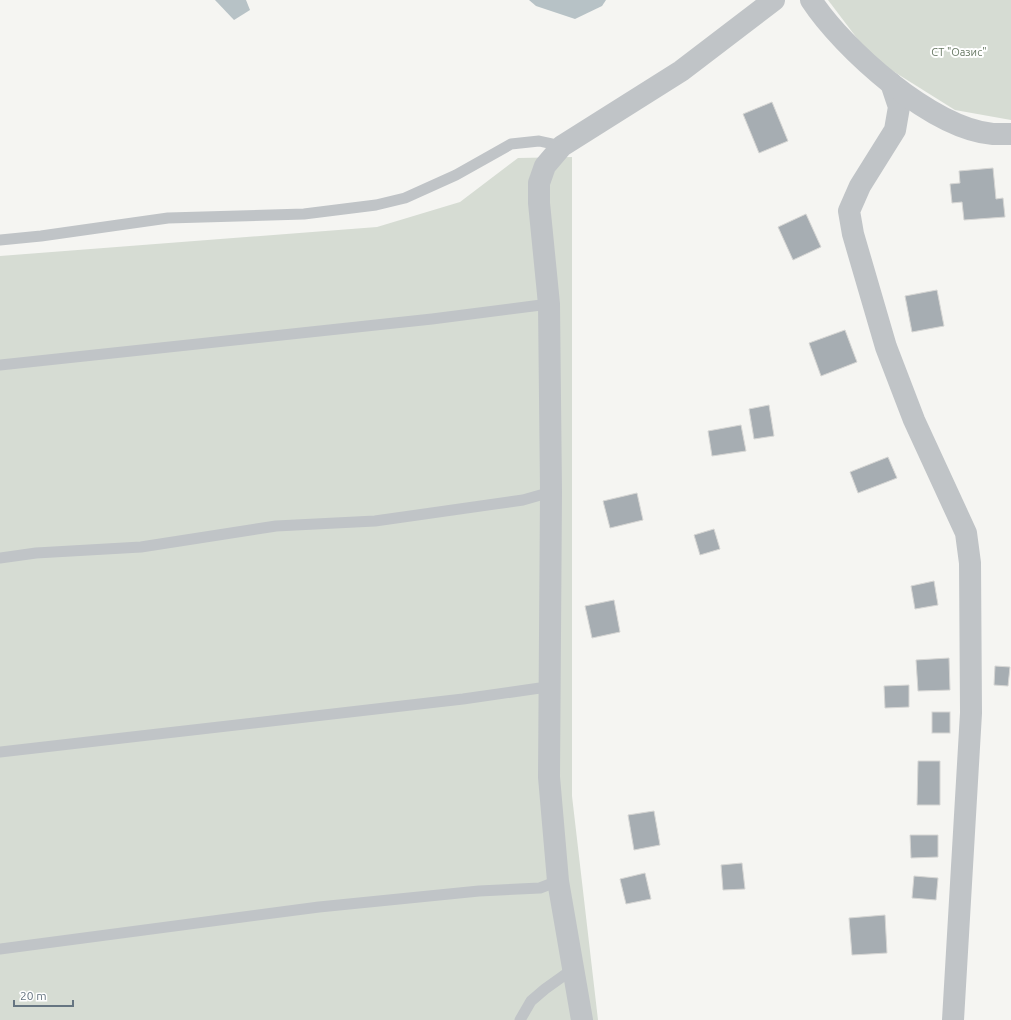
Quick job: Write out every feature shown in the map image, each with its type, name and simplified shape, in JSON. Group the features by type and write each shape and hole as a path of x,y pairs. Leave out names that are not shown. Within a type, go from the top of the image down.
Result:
{"street":[{"path":"582,1020 558,881 549,777 551,492 549,304 539,203 539,183 545,166 562,146 681,71 774,0"},
{"path":"811,0 818,11 868,64 923,106 962,126 992,134 1011,134"},
{"path":"891,83 899,107 894,130 860,186 849,211 853,234 886,347 914,420 966,533 970,563 971,713 953,1020"}],"lane":[{"path":"0,240 41,236 168,218 304,214 376,205 405,198 456,175 511,144 539,141 562,146"},
{"path":"0,365 424,320 549,304"},
{"path":"0,558 36,552 141,547 276,526 375,521 523,500 551,492"},
{"path":"0,752 464,699 540,688 549,684"},
{"path":"0,949 319,907 479,891 540,888 558,881"},
{"path":"520,1020 531,1001 545,988 573,969"}],"green space":[{"name":"СТ \"Оазис\"","path":"828,0 1011,0 1011,120 955,110 872,58"},
{"path":"572,157 572,796 598,1020 0,1020 0,256 377,227 460,202 518,158"}],"shaded area":[{"path":"215,0 246,0 250,10 234,20"},
{"path":"529,0 606,0 602,6 575,19 536,6"}],"building":[{"path":"772,102 788,141 759,153 743,114"},
{"path":"993,168 996,199 1003,198 1005,217 964,220 962,202 952,203 950,184 960,183 959,171"},
{"path":"806,214 821,247 793,260 778,227"},
{"path":"937,290 944,326 912,332 905,296"},
{"path":"845,330 857,362 821,376 809,343"},
{"path":"769,405 774,436 754,439 749,409"},
{"path":"741,425 746,451 712,456 708,431"},
{"path":"888,457 897,478 858,493 850,472"},
{"path":"637,493 643,520 610,528 603,501"},
{"path":"714,529 720,549 700,555 694,535"},
{"path":"934,581 938,605 915,609 911,586"},
{"path":"614,600 620,632 592,638 585,606"},
{"path":"949,658 950,690 918,691 916,660"},
{"path":"995,666 1010,667 1008,686 994,685"},
{"path":"909,685 909,707 885,708 884,686"},
{"path":"932,712 950,712 950,733 932,733"},
{"path":"918,761 940,761 940,805 917,805"},
{"path":"654,811 660,845 634,850 628,815"},
{"path":"910,835 938,835 938,857 911,858"},
{"path":"742,863 745,889 723,890 721,865"},
{"path":"645,873 651,899 626,904 620,879"},
{"path":"914,876 938,878 936,900 912,898"},
{"path":"885,915 887,953 852,955 849,918"}]}
